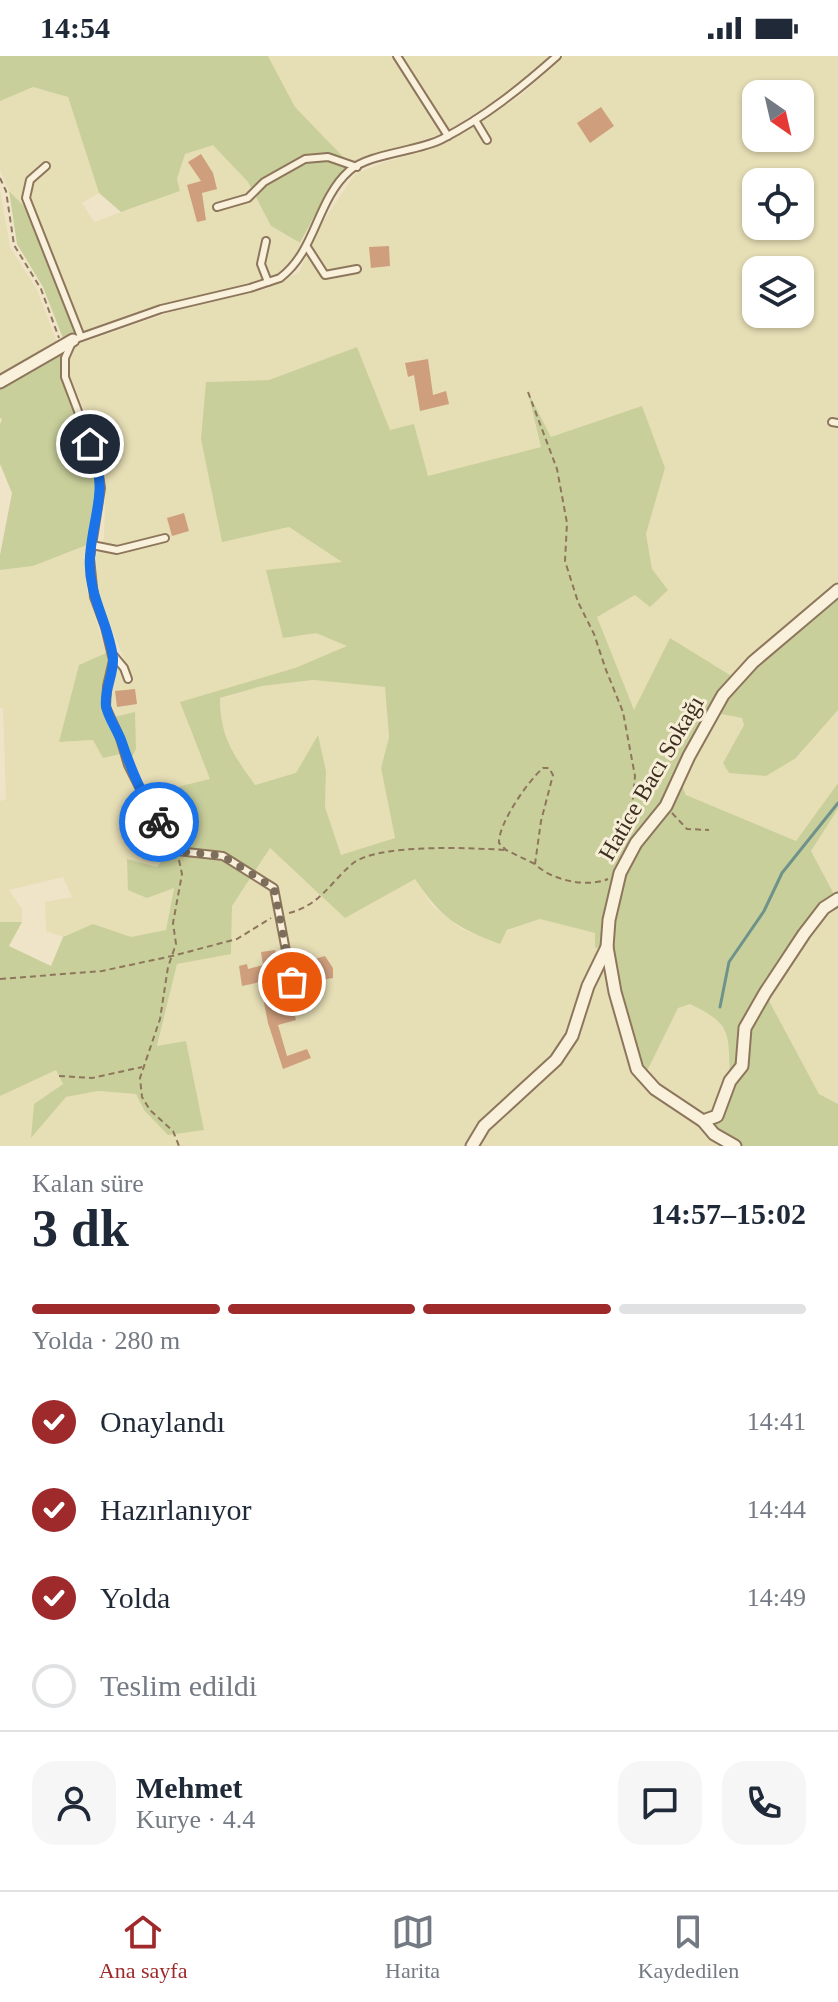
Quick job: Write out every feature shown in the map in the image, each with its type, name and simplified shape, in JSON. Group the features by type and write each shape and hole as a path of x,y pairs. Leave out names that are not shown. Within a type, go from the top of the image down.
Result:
{"street":[{"path":"0,382 77,339"},
{"name":"Hatice Bacı Sokağı","path":"472,1146 484,1126 556,1060 572,1036 588,986 607,947 609,920 620,873 636,843 666,806 723,695 753,662 838,590"},
{"path":"703,1121 717,1116 730,1081 742,1066 745,1028 765,993 824,908 838,899"},
{"path":"607,947 615,992 637,1069 655,1089 703,1121 714,1134 735,1146"}],"lane":[{"path":"397,56 448,136"},
{"path":"292,982 274,888 223,856 177,851 128,765 106,707 113,660 94,597 90,558 101,488 97,461 65,377 65,358 77,339 161,309 280,278 294,268 307,247 314,225 350,170 448,136 519,91 557,56"},
{"path":"475,120 487,140"},
{"path":"217,207 248,198 264,182 305,159 328,157 357,167"},
{"path":"46,166 30,180 26,198 77,339"},
{"path":"266,241 261,264 268,282"},
{"path":"307,247 325,275 357,269"},
{"path":"92,545 117,550 165,538"},
{"path":"111,654 124,668 128,679"}],"path":[{"path":"0,178 6,191 14,245 41,289 62,347"},
{"path":"528,392 557,469 567,523 565,561 578,602 594,634 623,712 635,776 630,834"},
{"path":"535,864 541,821 553,775 549,768 537,773 515,801 510,817 499,834 499,843 506,850 535,864 546,876 584,882 603,881 620,873"},
{"path":"666,806 687,829 709,830"},
{"path":"0,979 102,971 237,939 279,913 292,913 318,900 354,862 380,852 470,848 506,850"},
{"path":"177,851 182,874 173,923 176,944 160,1019 140,1078 142,1097 150,1110 173,1131 179,1146"},
{"path":"59,1076 92,1078 143,1067"}],"shaded area":[{"path":"268,56 396,56 440,134 351,165 295,107"},
{"path":"401,56 551,56 514,89 448,130"},
{"path":"564,56 838,56 838,582 773,637 733,677 634,711 596,616 635,595 652,569 646,534 665,468 551,437 530,396 542,447 428,477 414,424 390,431 357,347 269,380 206,382 222,541 289,527 344,563 267,570 316,633 348,646 295,668 181,702 211,780 177,851 128,765 134,713 114,717 109,706 116,662 124,659 98,595 96,556 104,537 106,464 70,375 70,359 76,345 177,310 267,289 299,272 320,226 355,174 429,150 466,132 521,95"},
{"path":"33,87 68,97 99,193 82,203 94,222 180,191 177,179 185,154 213,144 248,182 271,226 304,246 292,265 278,276 147,309 82,332 36,218 9,191 0,170 0,100"},
{"path":"0,189 10,247 37,290 58,345 0,381"},
{"path":"87,545 87,591 106,653 79,665 60,742 93,740 120,754 125,769 169,849 157,867 174,887 166,930 131,938 93,924 63,937 46,931 45,902 72,897 63,877 9,890 22,909 22,922 0,922 0,801 6,799 3,708 0,708 0,570 33,566"},
{"path":"313,680 385,687 389,737 381,768 395,838 341,856 325,807 326,771 317,736 296,774 254,785 229,749 222,730 219,699 262,686"},
{"path":"838,710 838,783 796,841 686,795 681,783 721,714 743,718 744,725 723,763 797,758"},
{"path":"838,809 838,900 837,900 811,851"},
{"path":"270,848 304,880 415,879 432,905 462,929 500,944 507,931 540,919 596,933 602,947 584,983 567,1032 552,1055 481,1120 463,1146 0,1146 0,1096 9,1089 56,1070 63,1084 34,1104 32,1137 66,1097 98,1091 136,1094 144,1110 204,1130 186,1041 157,1047 177,964 231,953 232,906"},
{"path":"838,903 838,1104 819,1094 765,993 824,908"},
{"path":"605,967 613,1009 637,1069 644,1076 678,1007 690,1003 715,1016 728,1034 735,1146 475,1146 572,1036"}],"green space":[{"path":"0,56 268,56 295,107 351,165 325,196 300,243 271,226 248,182 213,145 185,154 177,179 180,191 121,212 99,193 68,97 33,87 0,101"},
{"path":"9,191 28,210 78,335 64,341 43,287 17,244"},
{"path":"357,347 390,430 414,424 428,476 541,447 528,392 551,437 642,406 665,468 646,534 652,569 668,590 650,607 635,595 597,617 634,710 670,638 733,677 717,694 663,804 633,839 602,947 595,948 595,933 540,919 507,930 500,944 472,933 451,920 415,879 345,918 270,848 232,906 231,954 177,964 157,1046 186,1041 204,1130 168,1135 144,1110 136,1094 98,1091 66,1097 31,1138 34,1104 63,1084 56,1070 0,1096 0,922 22,922 9,946 51,966 63,937 93,924 131,937 166,930 174,888 147,898 128,890 127,859 157,867 169,849 177,851 169,789 210,779 180,702 295,668 347,646 316,633 283,638 266,570 342,562 289,527 222,542 201,439 206,382 269,380","holes":["313,680 385,687 389,737 381,768 395,838 341,855 325,807 326,771 318,735 296,773 255,785 229,744 222,724 220,698 262,686"]},
{"path":"61,350 64,378 95,463 99,488 87,545 33,566 0,570 12,493 0,464 0,388"},
{"path":"838,594 838,710 796,758 766,776 729,773 723,763 744,725 742,718 721,714 723,695"},
{"path":"106,653 116,662 109,706 114,717 135,712 136,749 128,765 120,754 103,758 93,740 59,742 79,665"},
{"path":"681,783 686,795 796,841 838,783 838,809 811,851 835,896 762,992 739,1065 730,1075 725,1031 714,1017 690,1004 678,1008 646,1073 639,1068 613,964 610,927 621,882 643,840"},
{"path":"767,997 819,1094 838,1104 838,1146 737,1146 707,1122 719,1119 750,1029"}],"building":[{"path":"601,107 614,126 590,143 577,123"},
{"path":"201,154 213,173 217,189 202,193 206,220 197,222 187,185 201,181 188,162"},
{"path":"389,246 390,266 371,268 369,247"},
{"path":"428,359 433,395 446,391 449,404 420,411 414,375 408,377 405,363"},
{"path":"184,513 189,531 172,536 167,518"},
{"path":"135,689 137,704 117,707 115,691"},
{"path":"275,950 282,983 277,984 282,1006 292,1004 296,1020 278,1025 287,1056 307,1049 311,1058 283,1069 268,1023 260,982 242,986 239,966 247,964 248,969 263,965 261,952"},
{"path":"325,956 333,968 333,978 298,983 294,960 303,958 304,962"}],"waterway":[{"path":"720,1007 729,962 764,911 782,873 838,803"}],"way so far":[{"path":"159,822 177,851 223,856 274,888 292,982"}],"route":[{"path":"90,444 97,461 101,488 90,558 94,597 113,660 106,707 128,765 159,822"}]}
